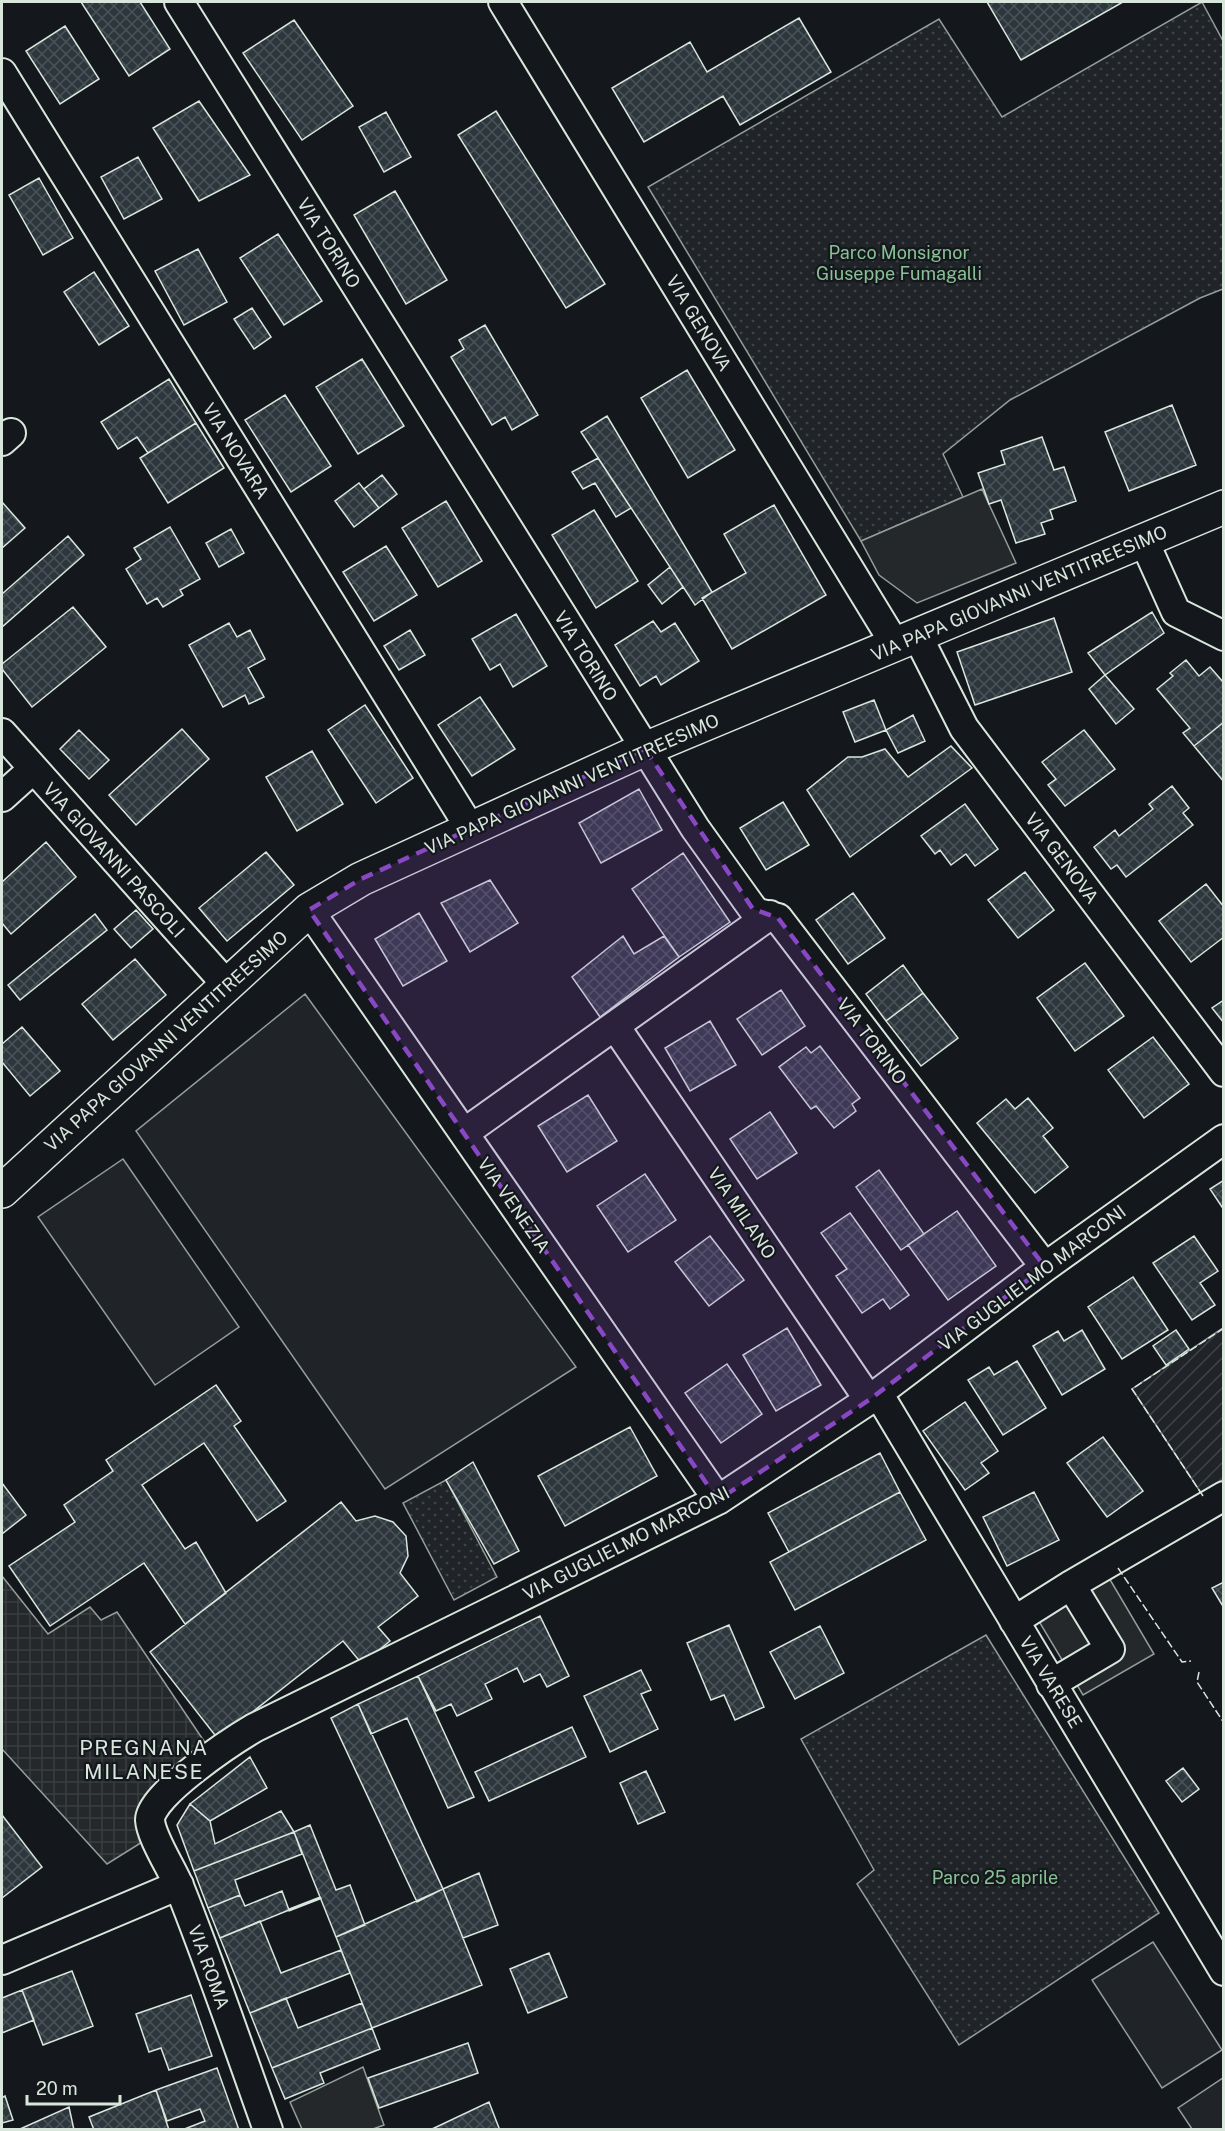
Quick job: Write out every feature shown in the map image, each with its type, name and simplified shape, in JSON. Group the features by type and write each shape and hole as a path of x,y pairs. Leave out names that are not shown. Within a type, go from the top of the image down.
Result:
{"street":[{"name":"VIA TORINO","path":"179,2 694,828 753,909 758,913 777,918 1045,1267"},
{"name":"VIA GENOVA","path":"503,2 964,728 1224,1072"},
{"name":"VIA NOVARA","path":"2,73 470,828"},
{"name":"VIA PAPA GIOVANNI VENTITREESIMO","path":"2,1191 309,910 361,879 645,749 1224,507"},
{"path":"1144,541 1176,612 1224,636"},
{"name":"VIA GIOVANNI PASCOLI","path":"2,733 32,770 227,985"},
{"path":"2,797 32,770"},
{"name":"VIA VENEZIA","path":"309,910 718,1500"},
{"path":"464,1133 770,915"},
{"name":"VIA MILANO","path":"615,1026 874,1397"},
{"name":"VIA GUGLIELMO MARCONI","path":"154,1806 212,1753 254,1728 718,1500 874,1397 1045,1267 1224,1139"},
{"name":"VIA VARESE","path":"874,1397 1014,1620 1224,1971"},
{"path":"1014,1620 1224,1496"},
{"path":"1052,1684 1110,1649 1071,1585"},
{"name":"VIA ROMA","path":"154,1806 150,1820 179,1885 268,2130"},
{"path":"2,1960 179,1885"}],"highlighted area":[{"path":"645,749 753,909 778,918 1045,1267 869,1400 718,1500 309,910 361,879"}],"green space":[{"name":"Parco Monsignor Giuseppe Fumagalli","path":"1202,2 1223,41 1223,289 1200,298 1010,400 943,454 963,497 861,541 648,187 939,19 1002,117"},
{"path":"305,994 576,1367 385,1489 136,1131"},
{"path":"123,1159 239,1327 155,1385 38,1217"},
{"path":"1223,1328 1223,1484 1203,1496 1132,1389"},
{"path":"446,1480 497,1577 454,1600 403,1503"},
{"name":"Parco 25 aprile","path":"986,1635 1159,1913 959,2045 857,1884 874,1870 801,1739"},
{"path":"1153,1942 1222,2050 1162,2088 1092,1980"},
{"path":"1223,2078 1223,2129 1192,2129 1178,2108"}],"shaded area":[{"path":"982,489 1016,563 917,603 879,575 861,541"},
{"path":"1099,1561 1154,1654 1083,1695 1028,1603"},
{"path":"2,1576 48,1634 90,1607 101,1620 117,1612 212,1753 155,1806 155,1834 107,1864 2,1749"},
{"path":"363,2067 384,2125 373,2129 302,2129 290,2102"}],"building":[{"path":"81,2 140,2 170,49 129,76"},
{"path":"987,2 1123,2 1021,60"},
{"path":"799,18 831,72 740,125 723,96 644,142 612,88 690,42 707,72"},
{"path":"294,20 353,106 302,140 243,53"},
{"path":"65,26 99,79 60,104 26,51"},
{"path":"199,101 250,175 199,201 153,128"},
{"path":"496,111 605,284 566,308 458,135"},
{"path":"386,112 411,157 384,172 359,127"},
{"path":"138,157 162,199 124,219 101,177"},
{"path":"39,178 73,238 43,255 9,195"},
{"path":"395,191 447,280 406,304 354,215"},
{"path":"278,234 322,301 284,325 240,258"},
{"path":"198,249 227,302 184,325 155,271"},
{"path":"94,272 129,326 99,345 64,292"},
{"path":"252,308 271,337 254,349 234,319"},
{"path":"485,325 538,415 512,430 505,417 492,425 451,357 464,349 459,340"},
{"path":"362,359 404,426 358,454 316,387"},
{"path":"687,370 735,450 688,478 641,398"},
{"path":"169,379 196,423 148,453 137,437 118,449 101,422"},
{"path":"285,395 331,466 291,492 245,420"},
{"path":"1172,405 1196,465 1129,491 1105,432"},
{"path":"607,416 712,592 695,605 581,432"},
{"path":"196,423 224,468 168,503 140,458"},
{"path":"1042,437 1054,470 1064,467 1076,501 1050,510 1053,519 1041,523 1045,534 1016,543 1001,500 989,504 978,473 1005,464 1001,451"},
{"path":"598,458 631,508 616,517 595,483 583,489 572,472"},
{"path":"382,475 397,494 379,508 364,489"},
{"path":"359,483 379,508 354,527 335,501"},
{"path":"446,501 482,561 438,587 402,528"},
{"path":"2,502 25,528 2,548"},
{"path":"774,505 826,595 732,649 702,598 746,573 724,534"},
{"path":"594,510 638,581 596,608 552,535"},
{"path":"170,527 200,579 180,590 183,595 163,607 157,598 147,604 126,569 141,559 134,548"},
{"path":"231,529 244,553 219,567 206,543"},
{"path":"68,536 84,555 2,627 2,594"},
{"path":"386,546 417,595 374,621 343,572"},
{"path":"670,567 683,587 662,604 648,585"},
{"path":"73,607 106,647 32,707 2,669 2,664"},
{"path":"1152,612 1164,633 1105,675 1088,653"},
{"path":"516,614 547,666 513,687 500,664 490,670 472,639"},
{"path":"1054,618 1072,672 975,705 957,652"},
{"path":"653,621 661,632 675,623 699,661 661,685 656,676 640,686 615,645"},
{"path":"229,623 237,637 250,630 265,659 248,668 264,697 249,704 245,695 223,707 189,645"},
{"path":"410,630 425,655 399,670 384,646"},
{"path":"1186,660 1199,676 1210,667 1224,683 1224,722 1194,746 1183,733 1190,728 1157,689 1173,676 1170,673"},
{"path":"1105,675 1134,709 1116,724 1089,689"},
{"path":"480,697 515,749 472,776 438,725"},
{"path":"874,700 886,730 855,742 843,712"},
{"path":"365,705 413,778 376,803 328,730"},
{"path":"913,715 925,741 898,753 886,730"},
{"path":"1224,722 1224,782 1194,746"},
{"path":"182,729 209,759 136,825 109,795"},
{"path":"79,730 109,760 89,779 60,749"},
{"path":"1084,730 1115,769 1065,806 1048,785 1056,779 1042,762"},
{"path":"951,746 972,768 850,857 807,790 848,757 862,757 885,749 908,777"},
{"path":"312,751 343,804 297,831 266,777"},
{"path":"1172,786 1189,808 1183,813 1193,825 1126,877 1117,865 1111,869 1094,847 1115,830 1119,836 1153,809 1149,804"},
{"path":"639,789 662,830 601,863 579,823"},
{"path":"783,802 809,845 766,870 740,828"},
{"path":"965,804 998,849 975,866 966,854 951,865 940,850 935,854 921,836"},
{"path":"46,842 76,877 11,934 2,923 2,882"},
{"path":"266,852 294,885 227,941 199,908"},
{"path":"683,853 730,922 679,957 632,889"},
{"path":"1025,872 1054,910 1018,938 988,900"},
{"path":"490,880 518,923 470,952 441,903"},
{"path":"1206,884 1224,907 1224,937 1191,962 1159,921"},
{"path":"853,893 885,938 848,964 816,920"},
{"path":"136,910 153,929 131,948 114,929"},
{"path":"419,913 447,961 403,986 375,939"},
{"path":"95,914 107,930 20,1000 8,985"},
{"path":"623,936 634,954 664,936 679,957 600,1017 572,977"},
{"path":"135,959 166,995 113,1040 82,1004"},
{"path":"1085,963 1124,1016 1075,1051 1037,998"},
{"path":"903,965 923,993 886,1021 866,994"},
{"path":"781,990 805,1026 762,1055 737,1019"},
{"path":"923,993 958,1038 921,1066 886,1021"},
{"path":"1224,1000 1224,1023 1212,1008"},
{"path":"710,1021 736,1065 690,1091 665,1048"},
{"path":"22,1027 60,1071 30,1096 2,1062 2,1044"},
{"path":"1153,1037 1189,1084 1144,1118 1108,1070"},
{"path":"820,1046 860,1098 852,1104 856,1111 834,1128 816,1106 811,1109 779,1067 806,1047 811,1053"},
{"path":"588,1095 617,1141 567,1172 538,1126"},
{"path":"1028,1098 1053,1128 1043,1136 1068,1167 1035,1193 977,1123 1006,1099 1015,1109"},
{"path":"770,1112 797,1153 757,1179 730,1139"},
{"path":"879,1170 924,1234 901,1250 856,1187"},
{"path":"645,1174 676,1220 628,1252 597,1206"},
{"path":"1224,1180 1224,1210 1210,1189"},
{"path":"957,1211 996,1266 948,1300 908,1245"},
{"path":"850,1213 909,1295 890,1309 883,1299 862,1313 836,1276 847,1269 821,1233"},
{"path":"710,1236 744,1280 709,1306 675,1262"},
{"path":"1194,1236 1218,1271 1200,1283 1215,1305 1192,1320 1153,1263"},
{"path":"1133,1277 1168,1330 1122,1359 1088,1307"},
{"path":"787,1328 821,1385 776,1411 743,1355"},
{"path":"1082,1330 1105,1369 1062,1395 1033,1346 1058,1331 1064,1341"},
{"path":"1176,1330 1189,1349 1166,1365 1153,1346"},
{"path":"1017,1361 1046,1408 1003,1435 968,1380 989,1367 994,1375"},
{"path":"727,1364 762,1414 721,1443 685,1393"},
{"path":"216,1385 241,1421 234,1426 286,1501 257,1521 204,1443 142,1485 185,1549 196,1542 226,1593 185,1624 144,1563 50,1626 9,1566 75,1522 64,1505 113,1471 106,1460"},
{"path":"965,1402 998,1451 981,1463 989,1473 965,1490 923,1431"},
{"path":"630,1427 657,1476 565,1526 538,1476"},
{"path":"1103,1437 1143,1491 1107,1517 1067,1463"},
{"path":"880,1453 900,1492 789,1552 768,1513"},
{"path":"473,1462 519,1551 494,1564 446,1480"},
{"path":"2,1483 26,1515 2,1534"},
{"path":"900,1492 926,1540 795,1610 770,1562"},
{"path":"1034,1492 1059,1540 1007,1566 983,1517"},
{"path":"341,1502 356,1521 375,1516 393,1522 406,1536 408,1556 400,1573 418,1596 378,1627 390,1641 362,1664 343,1641 218,1739 150,1652"},
{"path":"1224,1582 1224,1608 1212,1588"},
{"path":"540,1616 569,1676 547,1687 540,1674 524,1682 517,1668 485,1684 492,1699 457,1716 451,1704 436,1711 418,1676"},
{"path":"729,1625 764,1707 735,1720 724,1695 711,1700 687,1643"},
{"path":"820,1626 844,1673 795,1699 770,1652"},
{"path":"641,1670 651,1690 641,1694 658,1729 610,1752 584,1696"},
{"path":"418,1676 474,1797 448,1808 407,1718 371,1734 358,1704"},
{"path":"358,1704 443,1889 417,1902 331,1718"},
{"path":"572,1727 586,1757 489,1801 475,1772"},
{"path":"250,1757 267,1788 210,1821 190,1804"},
{"path":"1183,1768 1199,1789 1182,1802 1166,1781"},
{"path":"646,1771 665,1812 638,1824 620,1783"},
{"path":"190,1804 210,1821 215,1844 281,1811 294,1832 194,1871 177,1825"},
{"path":"2,1815 42,1867 2,1898"},
{"path":"310,1825 336,1890 350,1885 365,1925 336,1937 294,1832"},
{"path":"294,1832 302,1854 235,1880 240,1895 208,1908 194,1871"},
{"path":"479,1873 498,1925 463,1938 443,1889"},
{"path":"443,1889 482,1985 372,2028 336,1937"},
{"path":"282,1891 289,1910 220,1938 208,1908 240,1895 245,1906"},
{"path":"260,1921 281,1973 341,1950 350,1973 250,2013 220,1938"},
{"path":"549,1953 567,1997 528,2013 510,1969"},
{"path":"72,1971 93,2026 43,2045 22,1990"},
{"path":"22,1990 34,2020 2,2033 2,1998"},
{"path":"191,1995 212,2056 169,2070 161,2048 149,2052 136,2014"},
{"path":"286,1998 298,2028 362,2003 372,2028 272,2068 250,2013"},
{"path":"372,2028 380,2049 320,2073 324,2083 285,2099 272,2068"},
{"path":"468,2043 478,2073 379,2108 368,2078"},
{"path":"217,2068 239,2130 182,2130 205,2121 200,2109 167,2121 156,2090"},
{"path":"156,2090 169,2130 94,2130 89,2117"},
{"path":"5,2096 13,2120 2,2123 2,2098"},
{"path":"489,2102 499,2128 496,2130 430,2130"},
{"path":"69,2107 74,2130 20,2130 20,2129"}],"fence":[{"path":"1203,1496 1132,1389 1224,1328"},
{"path":"1118,1568 1182,1662 1191,1661"},
{"path":"1199,1672 1197,1682 1224,1723"}],"wall":[{"path":"289,1910 320,1898"}],"district":[{"name":"PREGNANA MILANESE","path":"144,1759"}]}
